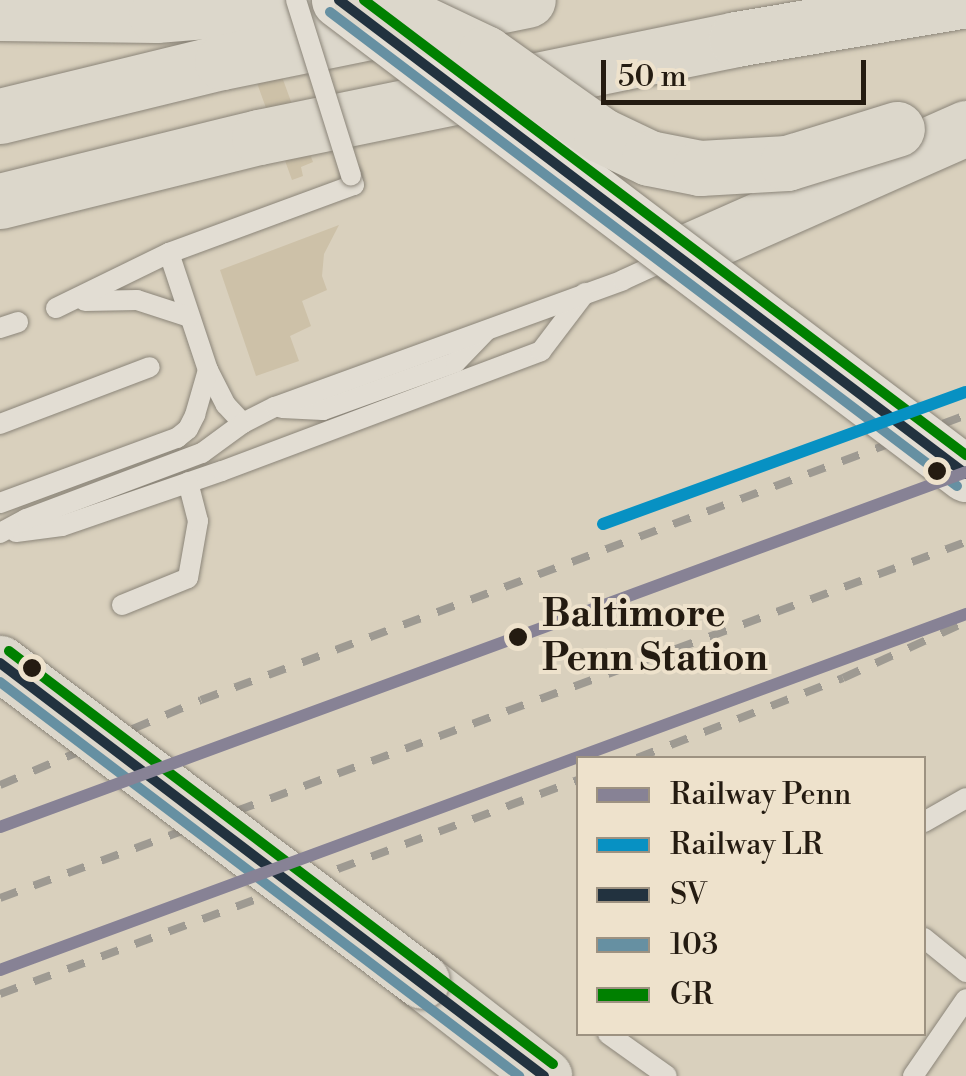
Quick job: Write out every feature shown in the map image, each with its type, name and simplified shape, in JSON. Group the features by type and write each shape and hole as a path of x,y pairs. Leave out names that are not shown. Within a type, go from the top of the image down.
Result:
{"main road":[{"path":"0,13 156,15 340,0 966,474"},
{"path":"361,0 404,14 485,52 601,135 650,158 700,168 773,165 966,128"},
{"path":"0,116 222,62 528,0"},
{"path":"0,201 278,133 736,39 966,0"},
{"path":"677,256 966,108"},
{"path":"0,663 544,1076"}],"lane":[{"path":"56,308 169,253 354,185 296,0"},
{"path":"169,253 208,370 226,405 243,422"},
{"path":"0,535 26,518 202,453 243,422 275,408 677,256"},
{"path":"0,535 62,526 541,351 585,293"},
{"path":"78,300 136,300 190,317"},
{"path":"0,424 150,367"},
{"path":"0,503 177,438 195,414 208,370"},
{"path":"122,605 188,578 198,522 188,482"},
{"path":"926,821 966,798"},
{"path":"926,940 966,972"},
{"path":"913,1076 965,1002"},
{"path":"611,1036 668,1076"}],"shaded area":[{"path":"227,0 261,19 313,162 301,167 303,176 292,180"},
{"path":"339,225 324,254 322,276 327,290 302,301 311,326 290,336 299,361 256,376 220,270"}],"railway":[{"path":"0,785 201,700 966,415"},
{"path":"0,898 966,542"},
{"path":"642,756 843,678 966,622"},
{"path":"0,994 576,781"}],"rail line":[{"name":"LR","path":"603,524 966,392"},
{"name":"Penn","path":"0,827 966,472"},
{"name":"Penn","path":"581,756 966,614"},
{"name":"Penn","path":"0,970 576,758"}],"transit line":[{"name":"SV","path":"339,0 966,474"},
{"name":"GR","path":"364,0 966,455"},
{"name":"103","path":"330,12 957,486"},
{"name":"GR","path":"9,651 553,1064"},
{"name":"SV","path":"0,663 544,1076"},
{"name":"103","path":"0,682 519,1076"}],"place":[{"name":"Baltimore Penn Station","path":"518,637"}]}
